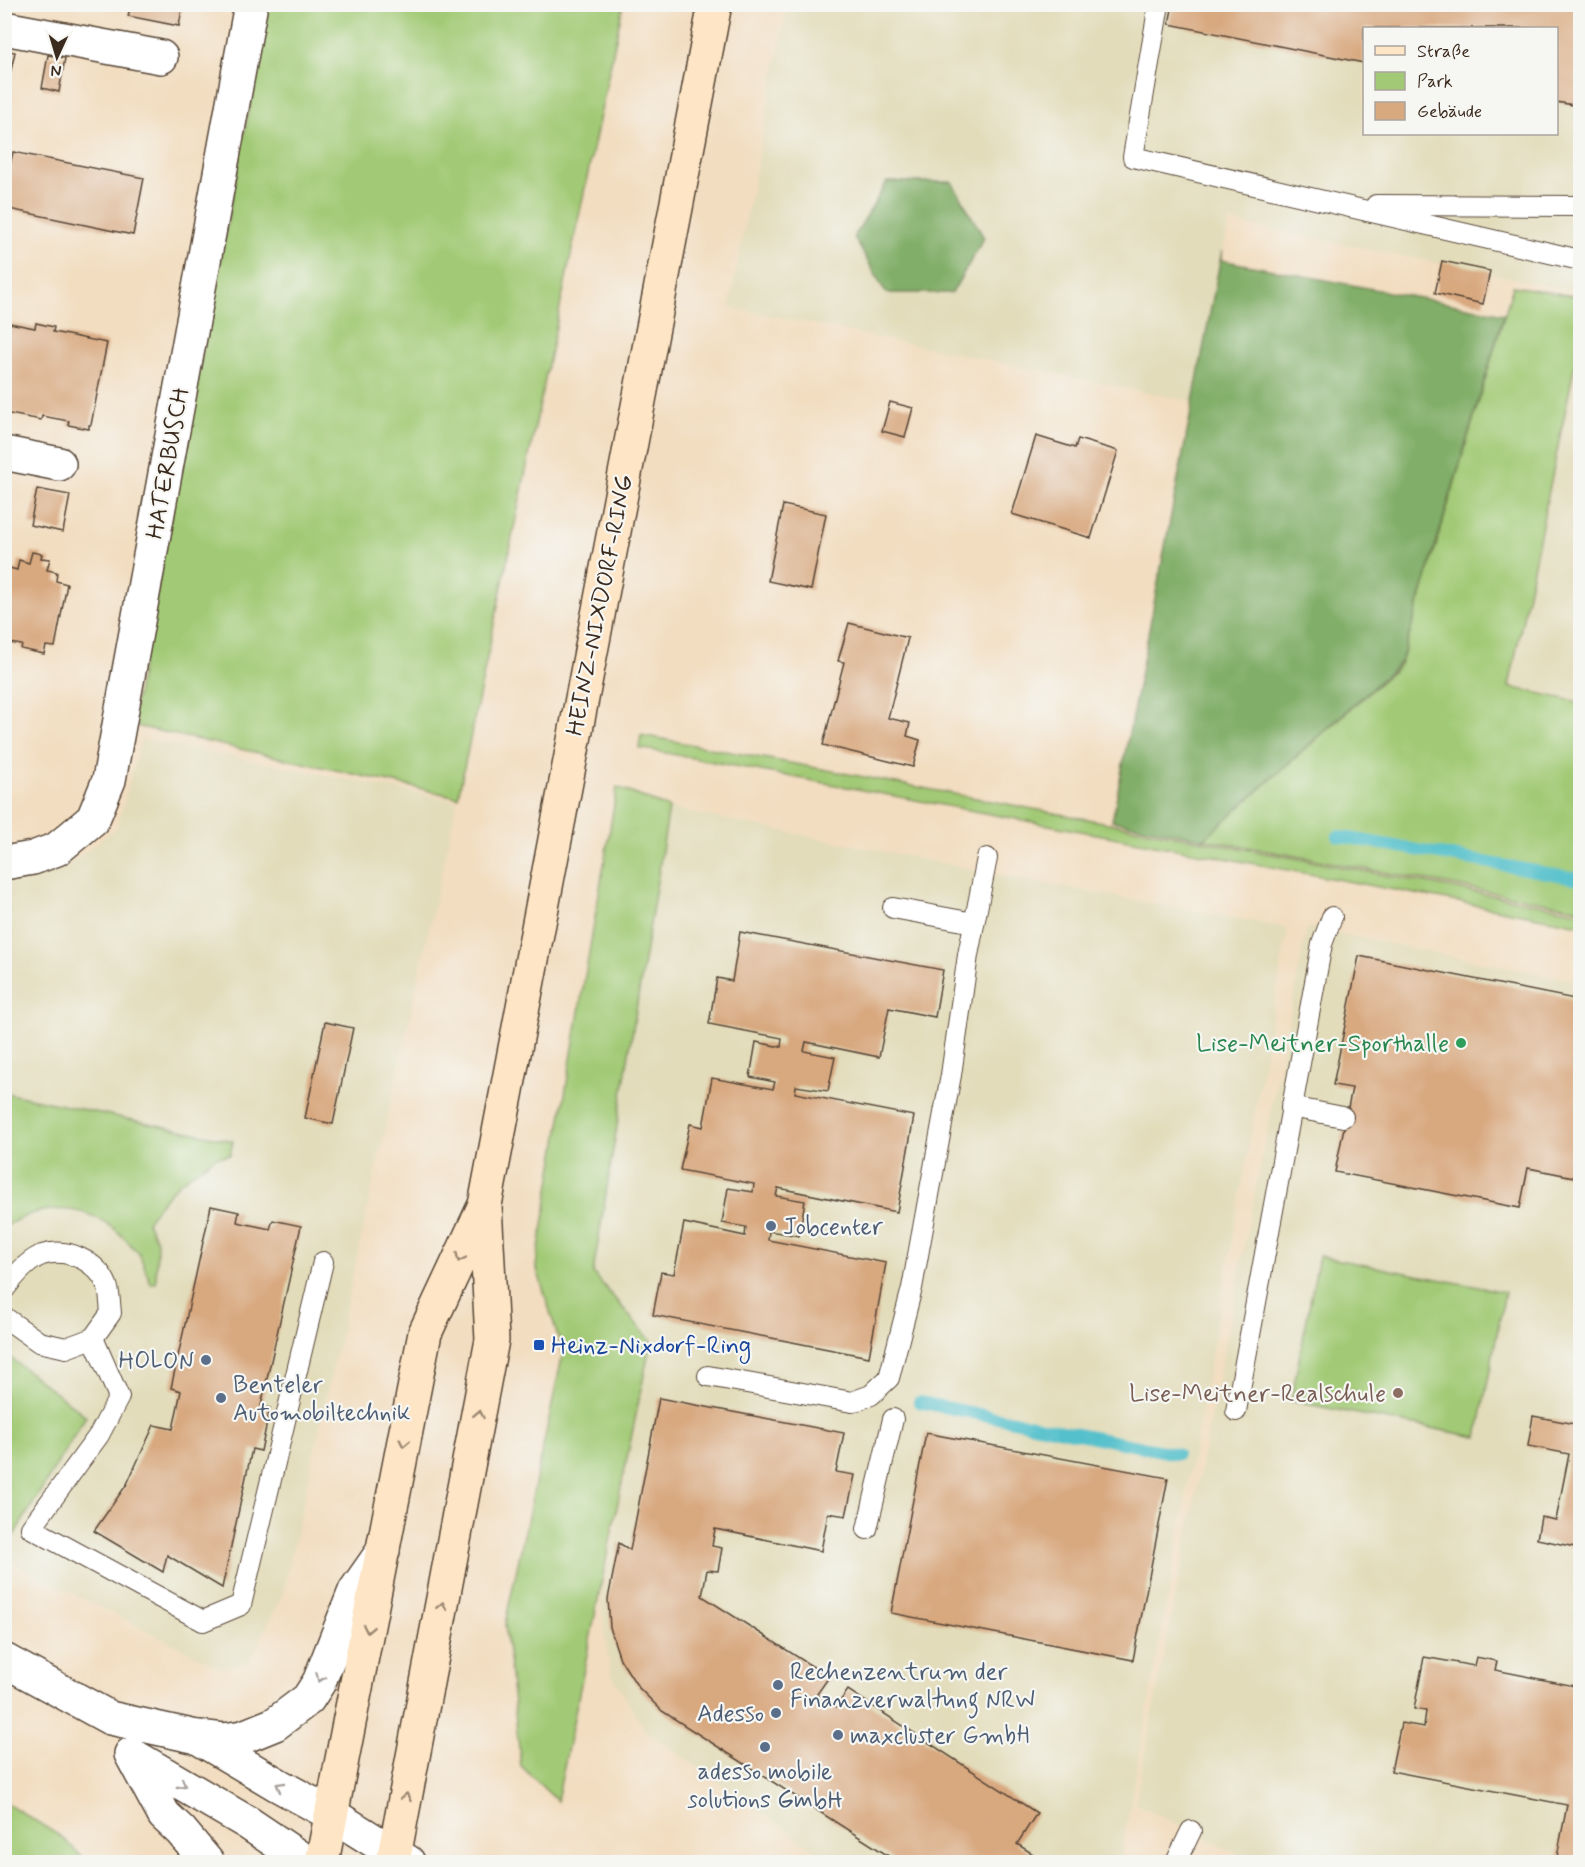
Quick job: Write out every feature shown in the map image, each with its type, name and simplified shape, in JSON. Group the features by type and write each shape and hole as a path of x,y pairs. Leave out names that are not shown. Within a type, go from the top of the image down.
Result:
{"main road":[{"name":"HEINZ-NIXDORF-RING","path":"399,1860 492,1340 485,1205 715,4"},
{"name":"HEINZ-NIXDORF-RING","path":"322,1863 425,1333 485,1205"}],"street":[{"name":"HATERBUSCH","path":"4,863 33,858 57,849 93,819 109,780 251,4"},
{"path":"4,28 161,57"},
{"path":"4,453 59,464"},
{"path":"4,1660 110,1718 197,1737 224,1740 243,1737 275,1724 308,1699 319,1682 355,1591 383,1551"},
{"path":"110,1718 164,1815 181,1831 207,1863"},
{"path":"197,1737 331,1814 399,1860"},
{"path":"132,1755 248,1823 306,1863"}],"lane":[{"path":"1159,4 1132,157 1581,260"},
{"path":"1340,205 1581,206"},
{"path":"708,1376 852,1402 871,1395 889,1378 918,1257 987,858"},
{"path":"893,908 974,923"},
{"path":"1236,1411 1322,944 1332,916"},
{"path":"1291,1107 1343,1117"},
{"path":"4,1290 15,1275 40,1255 65,1252 89,1261 107,1285 111,1313 93,1338 66,1348 39,1342 4,1317"},
{"path":"93,1338 119,1397 99,1435 31,1527 203,1621 241,1605 323,1262"},
{"path":"867,1529 893,1419"},
{"path":"1176,1863 1191,1831"}],"shaded area":[{"path":"788,5 1580,5 1580,292 1229,221 1194,402 729,307"},
{"path":"1580,345 1580,700 1511,686"},
{"path":"141,739 457,801 283,1594 249,1662 219,1667 4,1559 5,1530 13,1535 86,1416 5,1353 5,1227 20,1217 53,1209 88,1213 115,1228 138,1253 151,1284 157,1241 147,1222 179,1183 216,1157 233,1141 5,1093 5,879 65,868 117,827"},
{"path":"669,808 1030,881 1288,928 1120,1862 832,1862 646,1731 610,1672 601,1602 651,1341 593,1273"},
{"name":"Lise-Meitner-Realschule","path":"1307,927 1580,982 1580,1862 1253,1862 1135,1803"}],"green space":[{"path":"269,5 623,5 458,797 131,725"},
{"path":"887,182 952,182 984,238 952,293 886,293 854,237"},
{"path":"1222,251 1221,260 1504,314 1401,662 1204,839 1112,821"},
{"path":"1513,286 1580,297 1580,339 1509,687 1580,702 1580,909 1204,839 1401,664"},
{"path":"641,735 1580,912 1580,925 639,748"},
{"path":"617,787 669,808 593,1273 651,1341 557,1801 521,1766 505,1624 563,1353 536,1266"},
{"path":"5,1093 233,1141 230,1155 216,1157 179,1183 147,1222 157,1241 156,1283 151,1284 139,1254 126,1240 99,1219 84,1213 52,1210 20,1218 5,1227"},
{"path":"1319,1256 1505,1292 1477,1437 1291,1401"},
{"path":"4,1353 86,1416 14,1535 5,1530"},
{"path":"5,1802 60,1836 88,1862 5,1862"}],"building":[{"path":"131,4 183,4 179,26 128,16"},
{"path":"1173,4 1580,4 1580,106 1558,102 1558,27 1363,27 1363,63 1169,24"},
{"path":"4,50 15,52 8,84 4,83"},
{"path":"48,55 65,58 59,92 42,88"},
{"path":"13,152 144,178 133,235 4,208 4,191"},
{"path":"1442,261 1490,271 1483,304 1435,293"},
{"path":"4,322 35,328 36,323 54,327 53,332 107,343 89,429 68,425 69,421 42,416 41,420 4,413"},
{"path":"890,402 913,408 905,437 882,431"},
{"path":"1036,436 1075,448 1078,439 1118,451 1091,538 1012,514"},
{"path":"37,489 70,495 63,532 30,525"},
{"path":"783,505 826,514 811,590 768,581"},
{"path":"32,552 42,554 41,558 50,559 47,570 57,572 56,581 67,584 55,647 46,646 44,654 21,649 22,645 4,642 6,567 17,570 19,560 29,563"},
{"path":"849,623 908,638 888,718 910,723 907,736 920,740 913,767 823,745 844,662 838,661"},
{"path":"740,932 943,970 935,1017 889,1008 879,1057 806,1042 804,1051 835,1057 828,1091 796,1086 795,1093 914,1116 897,1212 778,1188 776,1196 805,1201 799,1236 769,1231 768,1240 886,1263 869,1357 653,1315 661,1272 674,1274 684,1223 745,1236 746,1227 722,1223 728,1188 753,1192 754,1184 680,1170 690,1124 703,1127 712,1078 773,1089 775,1082 750,1077 756,1042 781,1047 782,1038 709,1024 717,978 732,981"},
{"name":"Lise-Meitner-Sporthalle","path":"1359,956 1580,1000 1579,1178 1528,1168 1520,1208 1335,1172 1352,1088 1333,1085"},
{"path":"325,1022 353,1028 333,1124 305,1118"},
{"name":"Benteler Automobiltechnik","path":"211,1206 239,1212 237,1222 270,1229 273,1220 301,1226 261,1406 270,1408 261,1451 252,1449 222,1588 167,1555 163,1572 94,1531 127,1484 154,1425 173,1429 181,1391 171,1388"},
{"path":"659,1398 844,1433 836,1472 855,1475 846,1516 828,1513 821,1551 715,1529 712,1546 722,1548 718,1571 707,1570 702,1596 829,1677 817,1694 836,1707 848,1690 1037,1813 1017,1844 1033,1854 1027,1862 898,1862 662,1711 638,1687 620,1659 610,1627 608,1599 619,1543 630,1550"},
{"path":"1533,1416 1580,1425 1580,1548 1537,1539 1541,1517 1556,1520 1569,1454 1528,1446"},
{"path":"926,1433 1168,1478 1133,1660 891,1613"},
{"path":"1424,1657 1474,1666 1476,1657 1497,1661 1495,1670 1580,1687 1580,1862 1556,1862 1567,1805 1391,1771 1401,1723 1424,1727 1426,1711 1414,1709"}],"waterway":[{"path":"1338,836 1580,879"},
{"path":"919,1402 1177,1454"}],"place":[{"name":"Lise-Meitner-Sporthalle","path":"1461,1043"},
{"name":"Jobcenter","path":"771,1226"},
{"name":"Heinz-Nixdorf-Ring","path":"539,1345"},
{"name":"HOLON","path":"206,1360"},
{"name":"Lise-Meitner-Realschule","path":"1398,1393"},
{"name":"Benteler Automobiltechnik","path":"221,1398"},
{"name":"Rechenzentrum der Finanzverwaltung NRW","path":"778,1685"},
{"name":"Adesso","path":"776,1713"},
{"name":"maxcluster GmbH","path":"838,1735"},
{"name":"adesso mobile solutions GmbH","path":"765,1747"}]}
